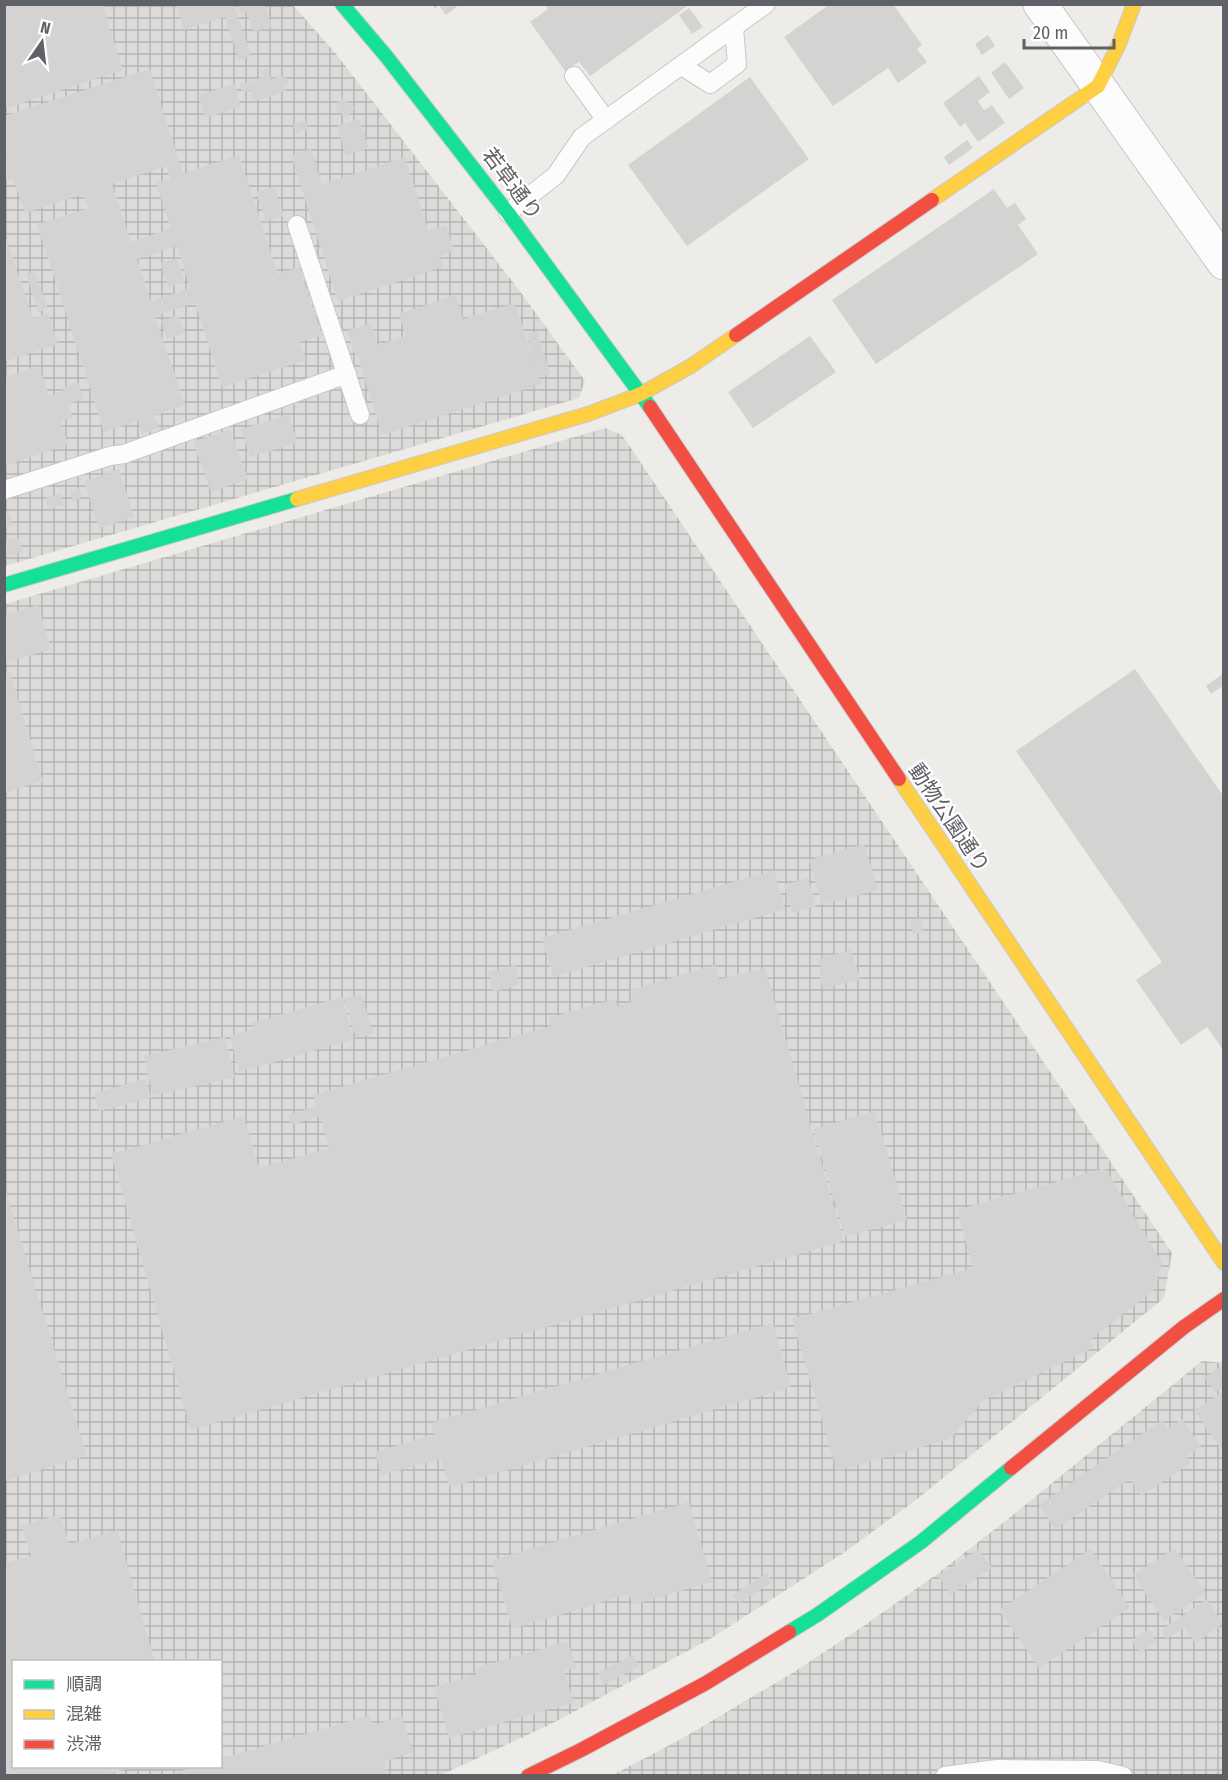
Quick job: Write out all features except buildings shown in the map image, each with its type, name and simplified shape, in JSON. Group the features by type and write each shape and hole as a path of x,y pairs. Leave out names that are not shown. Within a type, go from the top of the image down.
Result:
{"street":[{"name":"若草通り","path":"342,4 386,56 508,213 641,394"},
{"path":"1040,4 1224,263"},
{"path":"4,585 588,414 641,394 691,366 1098,86 1119,44 1134,4"},
{"name":"動物公園通り","path":"641,394 1224,1263"},
{"path":"528,1776 706,1683 817,1616 921,1542 1184,1327 1224,1299"}],"lane":[{"path":"508,213 556,176 582,137 766,4"},
{"path":"682,66 710,84 737,64 734,28"},
{"path":"574,76 606,120"},
{"path":"297,225 360,415"},
{"path":"4,490 110,456 124,454 347,374"},
{"path":"945,1776 997,1769 1098,1770 1123,1776"}],"shaded area":[{"path":"5,5 293,5 336,54 519,290 585,381 579,398 5,566"},
{"path":"605,428 622,435 1172,1253 1164,1298 916,1500 842,1554 710,1639 551,1724 439,1776 5,1776 5,604"},
{"path":"1202,1361 1223,1363 1223,1775 611,1776 683,1738 794,1672 865,1625 937,1574 1008,1519"}],"traffic: fast":[{"path":"342,4 386,56 508,213 650,407"},
{"path":"4,585 297,499"},
{"path":"789,1632 921,1542 1011,1468"}],"traffic: slow":[{"path":"932,200 1098,86 1119,44 1134,4"},
{"path":"297,499 588,414 641,394 691,366 736,335"},
{"path":"899,779 1224,1263"}],"traffic: jam":[{"path":"736,335 932,200"},
{"path":"650,407 899,779"},
{"path":"1011,1468 1184,1327 1224,1299"},
{"path":"528,1776 706,1683 789,1632"}]}
